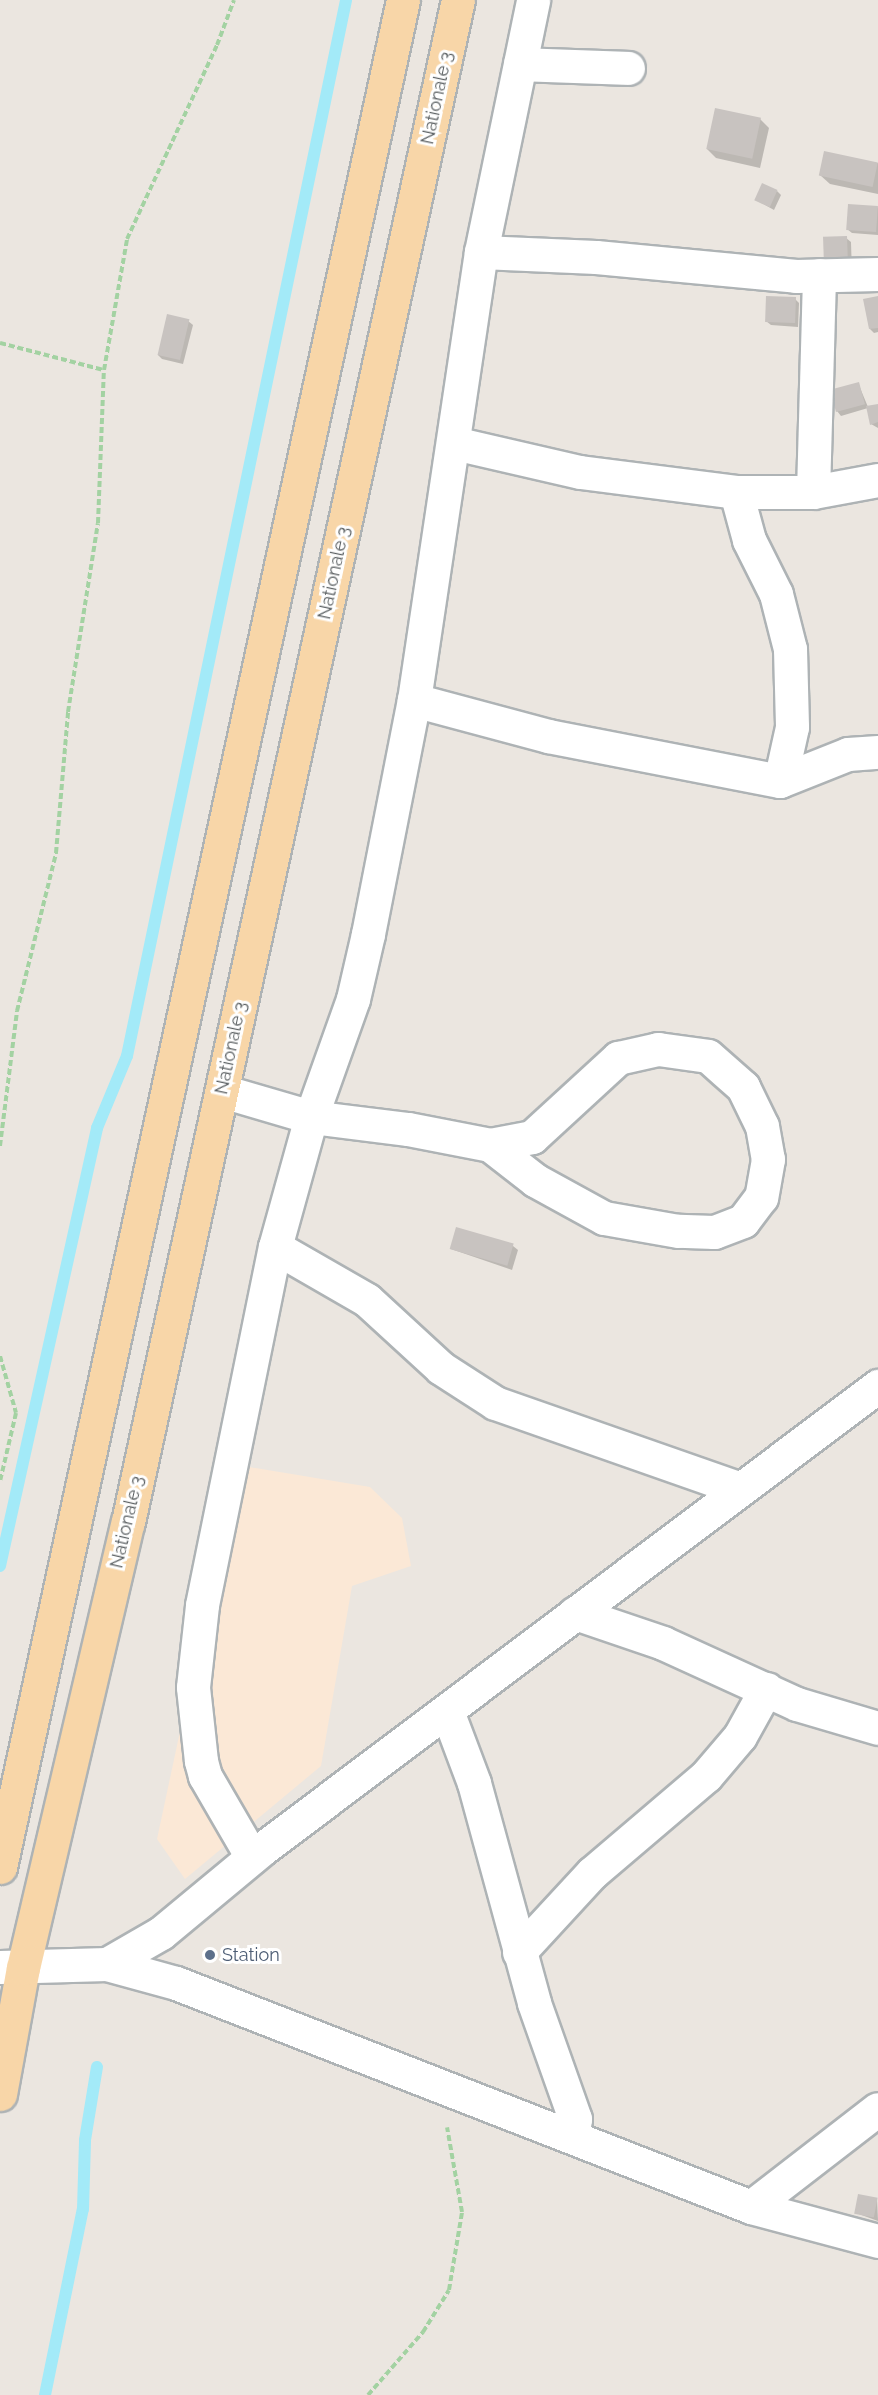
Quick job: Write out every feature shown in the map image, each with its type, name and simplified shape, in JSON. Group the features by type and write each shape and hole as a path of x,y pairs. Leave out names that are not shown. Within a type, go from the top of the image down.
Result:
{"main road":[{"path":"0,1868 403,0"},
{"name":"Nationale 3","path":"0,2094 12,1968 128,1522 458,0"}],"street":[{"path":"252,1857 205,1776 195,1731 193,1687 202,1605 223,1489 275,1247 311,1117 353,999 414,700 481,252 533,0"},
{"path":"520,64 628,68"},
{"path":"481,252 819,275 878,274"},
{"path":"813,492 819,275"},
{"path":"454,443 580,471 736,492 813,492 878,480"},
{"path":"736,492 748,540 776,594 790,649 792,727 780,781"},
{"path":"414,700 548,736 780,781 848,754 878,752"},
{"path":"222,1091 311,1117 490,1145 532,1137 618,1058 658,1049 708,1056 744,1087 762,1126 768,1160 761,1197 743,1221 714,1232 678,1231 604,1218 535,1180 490,1145"},
{"path":"275,1247 367,1300 441,1368 495,1403 738,1488"},
{"path":"107,1964 161,1933 252,1857 738,1488 878,1386"},
{"path":"575,1613 663,1644 797,1704 878,1728"},
{"path":"519,1952 592,1872 706,1776 740,1736 766,1689"},
{"path":"447,1711 474,1783 519,1952 575,2119 572,2137"},
{"path":"12,1968 107,1964 176,1983 752,2207 878,2241"},
{"path":"752,2207 878,2109"}],"path":[{"path":"0,1146 17,1011 56,853 68,712 98,523 104,370 127,239 213,56 234,0"},
{"path":"0,343 104,370"},
{"path":"0,1356 16,1413 0,1481"},
{"path":"368,2395 423,2332 449,2290 462,2212 440,2085"}],"shaded area":[{"path":"237,1465 370,1487 402,1518 411,1566 352,1586 321,1766 185,1879 157,1839"}],"building":[{"path":"715,108 761,118 752,159 706,149"},
{"path":"824,151 878,162 873,187 819,175"},
{"path":"762,183 778,190 770,207 754,200"},
{"path":"848,204 878,206 876,232 846,230"},
{"path":"847,236 848,269 824,270 823,237"},
{"path":"766,296 796,297 795,323 765,322"},
{"path":"878,296 878,328 869,329 863,299"},
{"path":"167,314 189,319 180,360 158,355"},
{"path":"859,382 865,404 836,412 830,390"},
{"path":"878,404 878,422 870,425 866,406"},
{"path":"456,1227 514,1244 507,1266 450,1249"},
{"path":"858,2194 878,2198 874,2217 854,2214"}],"waterway":[{"path":"0,1566 97,1128 127,1056 346,0"},
{"path":"45,2395 83,2209 85,2140 97,2067"}],"place":[{"name":"Station","path":"210,1955"}]}
